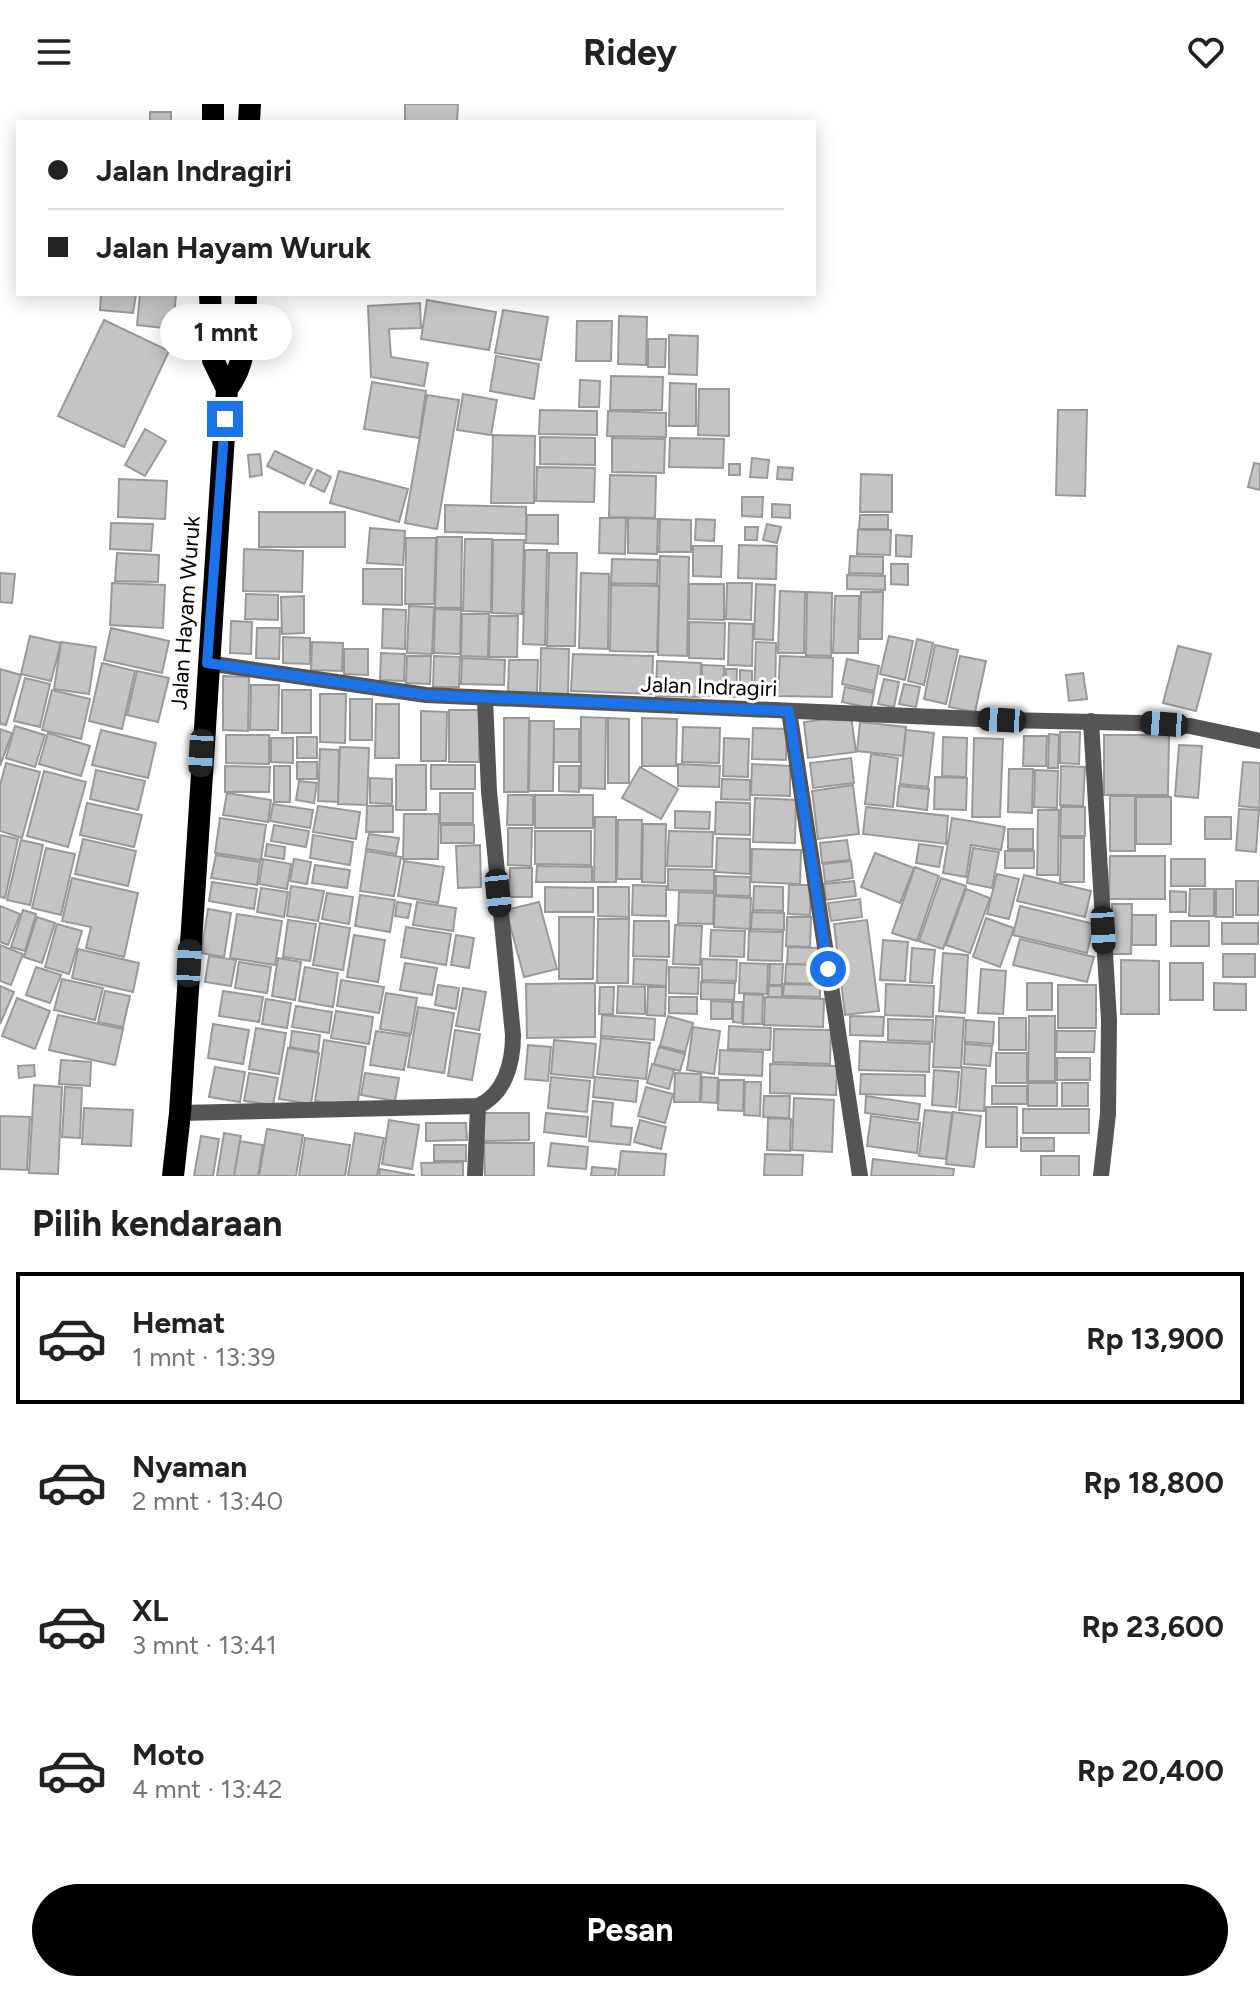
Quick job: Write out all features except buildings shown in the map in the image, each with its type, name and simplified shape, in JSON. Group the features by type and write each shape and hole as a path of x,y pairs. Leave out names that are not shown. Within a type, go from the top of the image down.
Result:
{"highway":[{"name":"Jalan Hayam Wuruk","path":"173,1176 180,1113 227,389 213,360 210,296"},
{"name":"Jalan Hayam Wuruk","path":"227,389 238,375 244,355 246,296"}],"street":[{"name":"Jalan Indragiri","path":"207,663 426,695 789,711 860,1176"},
{"path":"180,1113 478,1106 496,1096 512,1062 513,1035 492,833 485,699"},
{"path":"789,711 1190,726 1260,741"},
{"path":"1091,721 1109,1020 1108,1114 1101,1176"},
{"path":"475,1176 478,1106"}],"route":[{"path":"225,419 207,663 426,695 789,711 828,969"}]}
